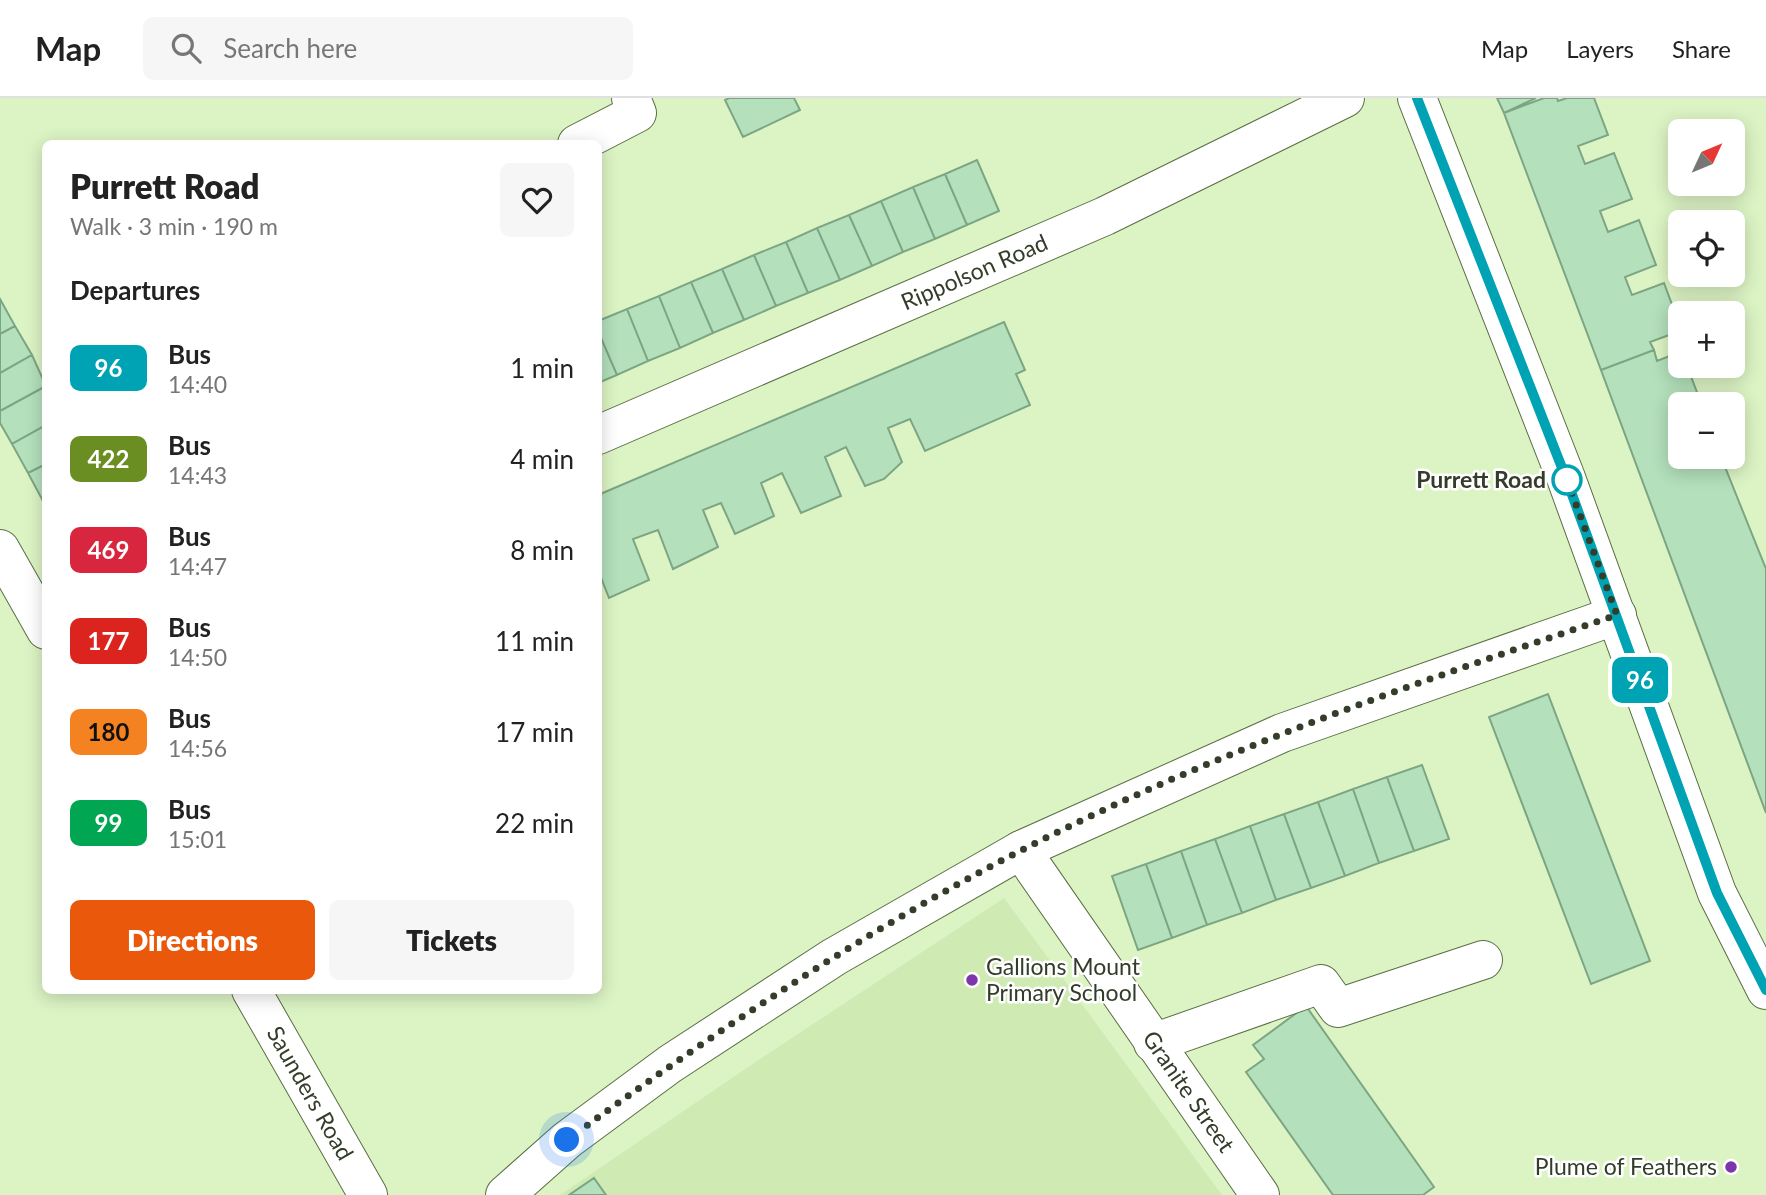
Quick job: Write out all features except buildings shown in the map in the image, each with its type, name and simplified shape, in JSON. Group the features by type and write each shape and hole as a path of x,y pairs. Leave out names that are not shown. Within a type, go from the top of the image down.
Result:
{"street":[{"path":"585,140 638,113 631,98"},
{"name":"Rippolson Road","path":"602,433 1105,216 1345,98"},
{"path":"1417,98 1492,284 1617,615 1717,893 1766,990"},
{"path":"0,549 42,624"},
{"path":"505,1195 567,1140 670,1064 834,957 1021,850 1282,733 1617,615"},
{"name":"Granite Street","path":"1021,850 1260,1195"},
{"path":"1153,1043 1321,984 1338,1008 1483,960"},
{"name":"Saunders Road","path":"253,994 368,1195"}],"shaded area":[{"name":"Gallions Mount Primary School","path":"1004,898 1222,1195 560,1195 757,1061"}],"bus line":[{"name":"96","path":"1417,98 1566,478 1717,893 1766,990"}],"place":[{"name":"Purrett Road","path":"1567,480"},
{"name":"Gallions Mount Primary School","path":"972,980"},
{"name":"Plume of Feathers","path":"1731,1167"}],"route":[{"path":"567,1140 670,1064 834,957 1021,850 1136,796 1282,733 1617,615 1566,478 1567,480"}]}
